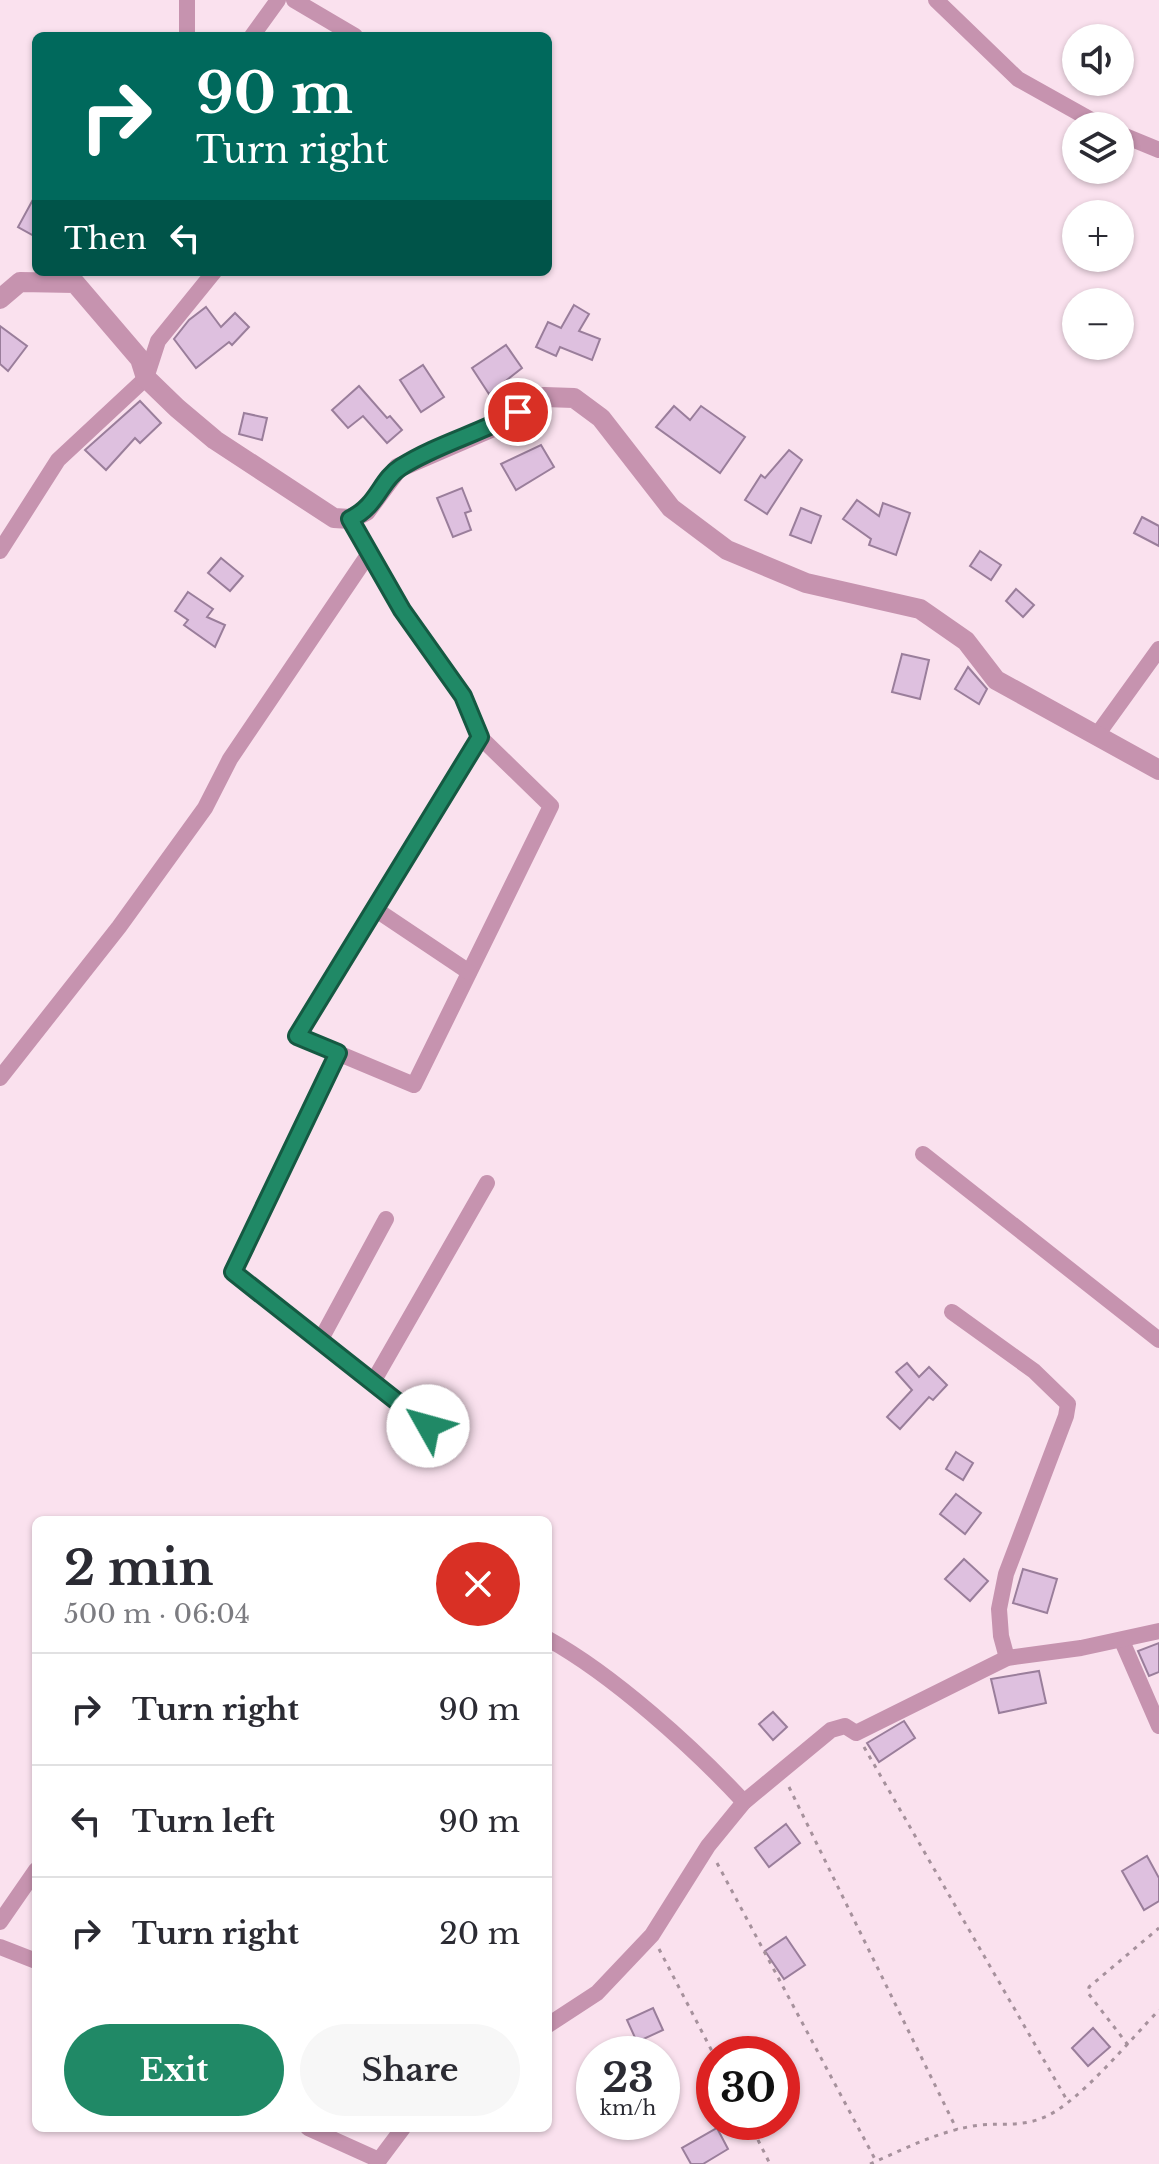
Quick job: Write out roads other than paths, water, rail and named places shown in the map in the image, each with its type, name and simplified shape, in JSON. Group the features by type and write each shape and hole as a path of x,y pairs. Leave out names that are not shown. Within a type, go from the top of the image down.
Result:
{"street":[{"path":"187,0 187,32"},
{"path":"255,32 278,0"},
{"path":"294,0 348,32"},
{"path":"936,0 1018,79 1077,112"},
{"path":"1134,140 1159,150"},
{"path":"0,551 58,460 146,378 158,341 211,276"},
{"path":"0,299 20,282 79,278 140,359 146,378 215,440 334,518 350,519 366,511 398,468 493,427 544,397 574,398 601,418 671,508 727,550 806,583 920,609 966,641 996,680 1159,770"},
{"path":"350,519 402,610 463,696 480,737 551,806 414,1085 297,1036 480,737"},
{"path":"0,1078 119,927 205,808 230,759 370,552"},
{"path":"1097,735 1159,649"},
{"path":"375,909 469,972"},
{"path":"338,1053 233,1272 428,1426"},
{"path":"923,1154 1159,1340"},
{"path":"373,1382 487,1183"},
{"path":"320,1341 386,1219"},
{"path":"952,1312 1034,1371 1068,1404 1006,1574 999,1609 1007,1658"},
{"path":"552,2022 597,1993 652,1935 708,1846 744,1802 780,1769 831,1730 845,1726 856,1733 1007,1658 1122,1641 1159,1631"},
{"path":"1122,1641 1159,1726"},
{"path":"552,1642 618,1688 715,1771 744,1802"},
{"path":"0,1922 32,1876"},
{"path":"0,1947 32,1959"},
{"path":"316,2132 378,2162 400,2132"}]}
